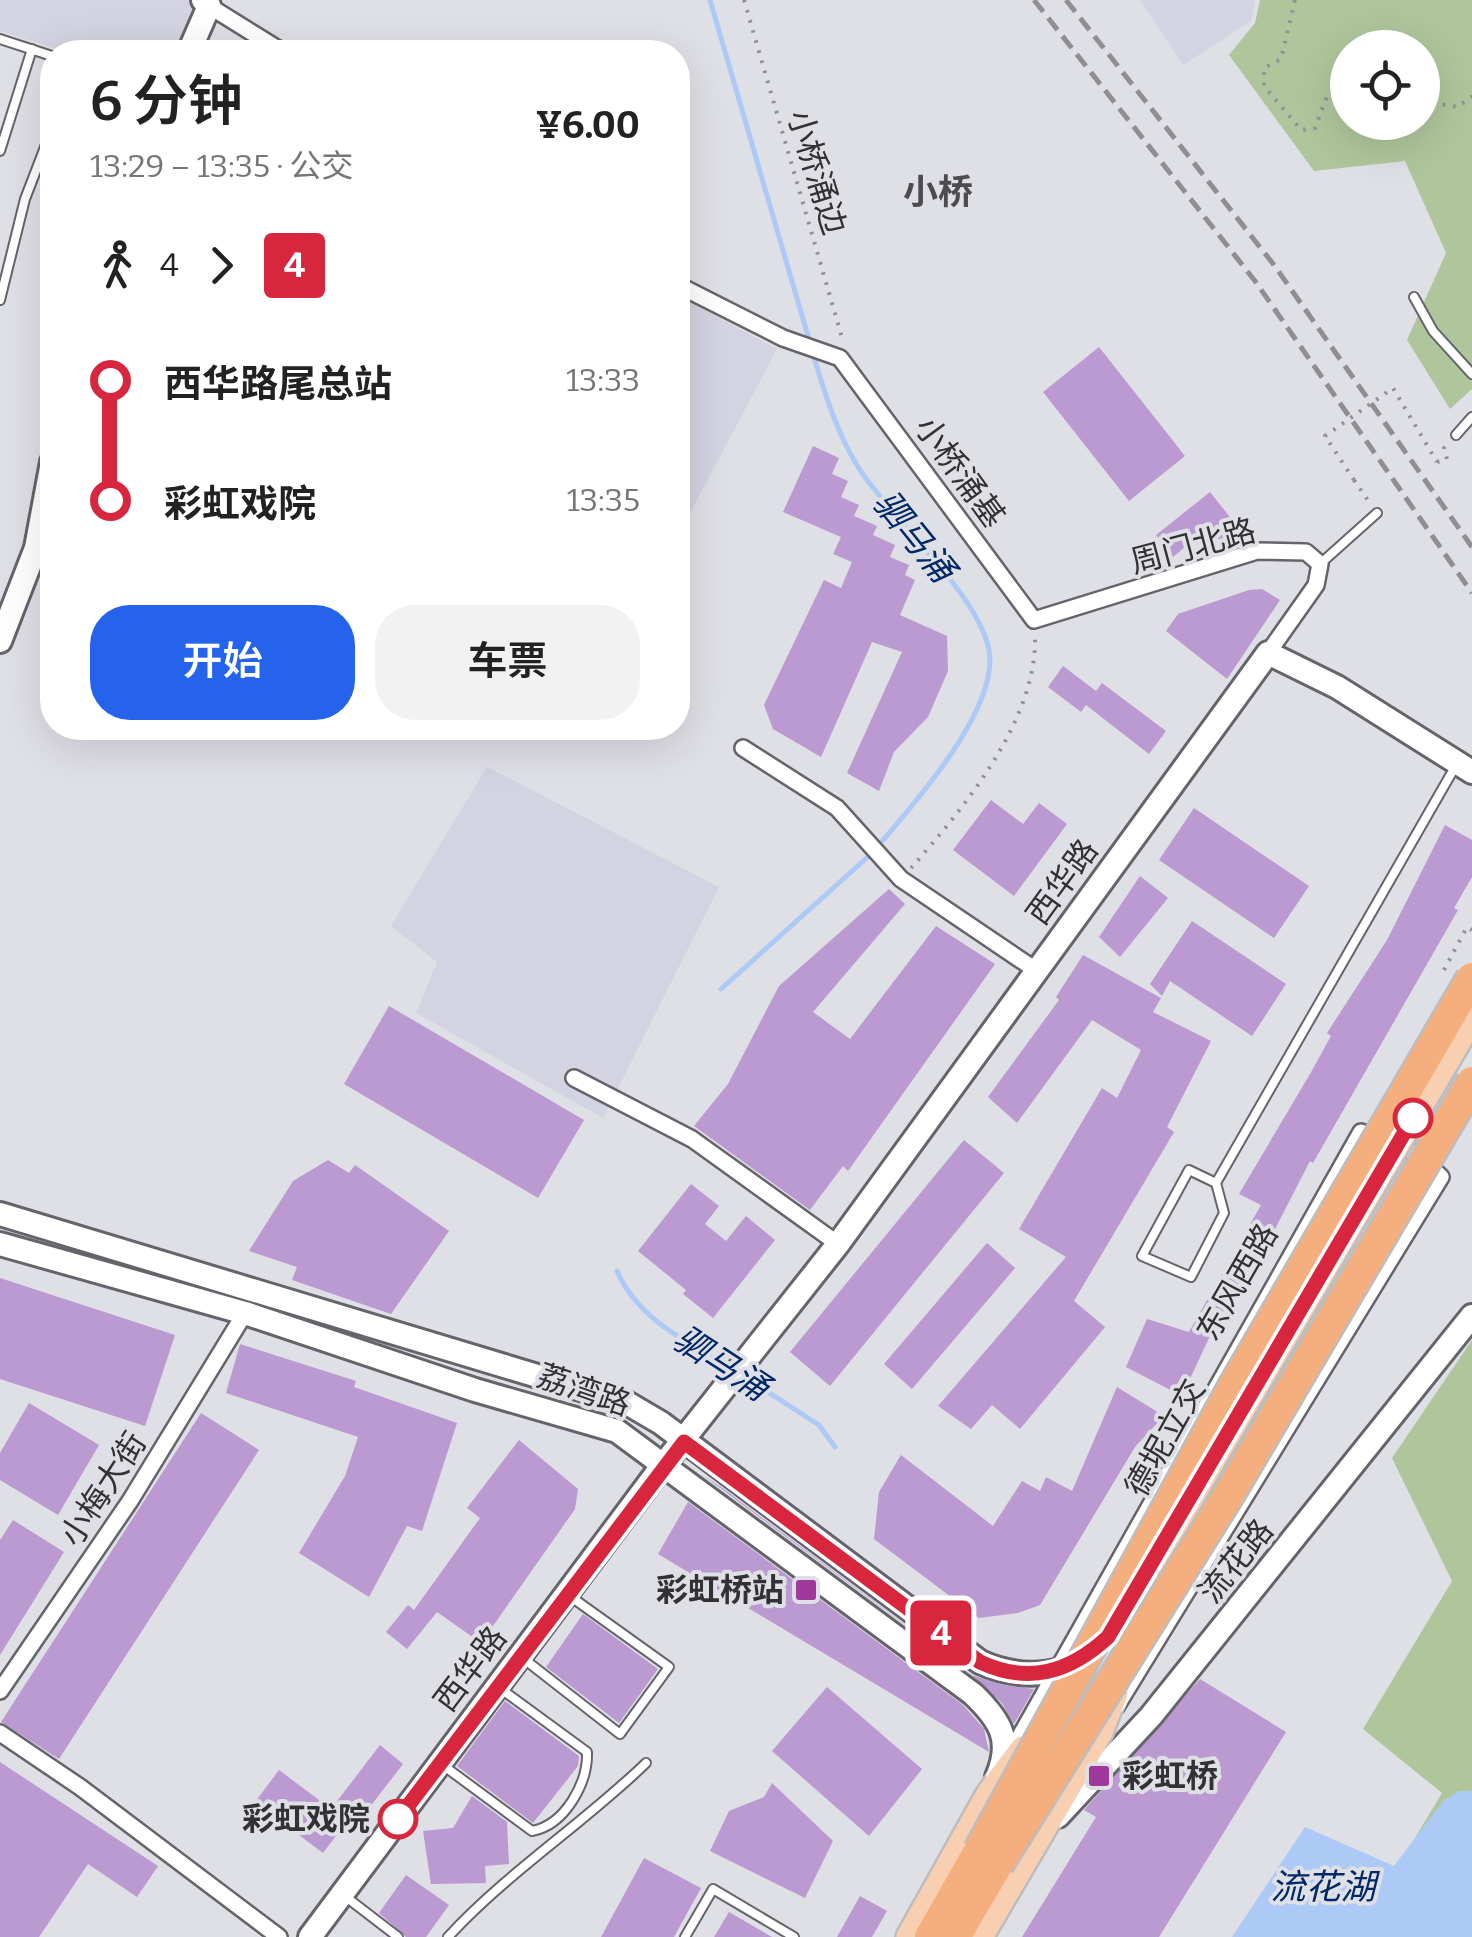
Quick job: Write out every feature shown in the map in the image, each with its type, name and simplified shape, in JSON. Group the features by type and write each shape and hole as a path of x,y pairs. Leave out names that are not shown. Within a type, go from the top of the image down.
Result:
{"highway":[{"name":"德坭立交","path":"930,1937 1458,974"},
{"path":"955,1937 1228,1496 1472,1082"}],"main road":[{"path":"194,40 208,2"},
{"path":"0,641 36,548 40,526"},
{"path":"1268,653 1337,687 1464,767"},
{"name":"西华路","path":"310,1937 663,1465 768,1338 1268,653"},
{"name":"德坭立交","path":"1204,1491 1472,1018"},
{"name":"德坭立交","path":"1204,1491 1472,1045"},
{"name":"荔湾路","path":"0,1214 627,1403 980,1662 998,1670 1052,1673"},
{"name":"荔湾路","path":"0,1244 244,1313 475,1390 617,1431 988,1709 1005,1738 1006,1757 990,1794"},
{"name":"流花路","path":"1039,1837 1151,1716 1472,1316"},
{"path":"617,1431 627,1403"},
{"path":"990,1794 1108,1637 1204,1491"},
{"path":"980,1937 1100,1732 1147,1611 1204,1491"},
{"path":"1052,1673 1083,1660 1108,1637"},
{"name":"东风西路","path":"908,1937 990,1794"}],"street":[{"path":"208,2 264,40"},
{"path":"690,291 783,338 840,358"},
{"name":"小桥涌基","path":"840,358 1034,620"},
{"name":"周门北路","path":"1034,620 1258,551 1306,552 1320,564"},
{"path":"1268,653 1316,585 1320,564"},
{"path":"742,748 837,808 901,879 1036,971"},
{"path":"574,1078 692,1138 838,1244"},
{"name":"东风西路","path":"990,1794 1052,1673 1361,1132 1417,1154 1441,1177 1100,1732"},
{"name":"小梅大街","path":"0,1690 130,1501 244,1313"},
{"path":"0,1733 80,1787 279,1937"}],"lane":[{"path":"0,39 40,52"},
{"path":"0,151 32,49"},
{"path":"0,300 25,199 40,160"},
{"path":"1414,296 1433,331 1472,374"},
{"path":"1456,435 1472,418"},
{"path":"1320,564 1377,513"},
{"path":"1216,1183 1189,1170 1142,1256 1190,1277 1224,1213 1216,1183 1464,767"},
{"path":"520,1656 620,1734 669,1666 567,1594"},
{"path":"440,1763 532,1832 559,1816 575,1796 588,1771 587,1752 497,1687"},
{"path":"448,1937 505,1881 560,1840 646,1763"},
{"path":"686,1937 713,1889 794,1937"},
{"path":"342,1894 398,1937"}],"path":[{"name":"小桥涌边","path":"744,0 843,338 840,358"},
{"path":"1295,0 1281,59 1264,68 1264,86 1300,130 1315,128 1330,91"},
{"path":"1440,104 1458,107 1472,96"},
{"path":"1377,513 1324,436 1393,388 1437,462 1447,459 1444,448 1456,435"},
{"path":"901,879 976,787 1028,696 1036,664 1034,620"},
{"path":"1458,974 1467,927 1472,930"}],"shaded area":[{"path":"0,0 192,0 196,5 183,40 40,40 40,44 0,31"},
{"path":"1140,0 1255,0 1251,21 1183,65"},
{"path":"690,302 777,349 690,513"},
{"path":"487,767 719,887 603,1118 416,1013 437,962 391,926"}],"green space":[{"path":"1260,0 1472,0 1472,389 1450,409 1407,340 1446,253 1405,161 1314,171 1229,55 1255,23"},
{"path":"1472,1340 1472,1937 1242,1937 1385,1888 1442,1793 1363,1729 1452,1581 1392,1458"}],"water":[{"name":"流花湖","path":"1459,1791 1472,1791 1472,1937 1232,1937 1305,1827 1394,1866 1443,1801"}],"building":[{"path":"1099,347 1185,456 1129,501 1043,392"},
{"path":"813,446 839,458 832,474 848,481 841,497 859,505 854,516 877,526 873,535 895,545 890,557 909,565 905,575 915,580 900,615 947,636 948,671 928,717 894,752 879,791 847,773 902,652 872,642 821,757 773,729 764,705 824,580 841,588 852,562 833,554 841,537 783,512"},
{"path":"1210,492 1245,536 1226,549 1209,527 1173,557 1156,535"},
{"path":"1262,589 1280,600 1227,679 1166,631 1178,614"},
{"path":"1063,666 1096,691 1102,683 1166,731 1149,754 1086,705 1081,712 1048,687"},
{"path":"991,800 1023,824 1039,803 1067,824 1014,896 953,850"},
{"path":"1194,808 1309,886 1274,938 1159,860"},
{"path":"1445,825 1472,840 1472,877 1454,908 1458,910 1313,1163 1310,1161 1274,1231 1216,1323 1182,1396 1126,1367 1147,1319 1189,1332 1261,1205 1239,1194 1331,1036 1327,1033 1387,940"},
{"path":"1140,876 1168,898 1120,957 1099,937"},
{"path":"889,889 905,904 813,1012 850,1039 936,926 995,964 848,1171 843,1166 810,1210 694,1126 728,1084 779,986"},
{"path":"1192,921 1286,984 1252,1036 1170,981 1162,996 1150,984"},
{"path":"1083,955 1161,998 1153,1012 1211,1041 1167,1127 1174,1132 1074,1301 1105,1327 1020,1429 992,1405 971,1429 938,1406 1066,1257 1019,1229 1102,1088 1117,1098 1141,1050 1092,1020 1017,1123 988,1097 1059,1000 1056,997"},
{"path":"389,1006 584,1120 538,1198 344,1084"},
{"path":"964,1140 1004,1173 830,1386 790,1352"},
{"path":"328,1160 349,1173 355,1165 449,1231 391,1314 292,1280 297,1267 249,1251 293,1181"},
{"path":"691,1184 719,1206 705,1224 726,1241 746,1216 775,1240 713,1318 638,1251"},
{"path":"987,1243 1015,1268 912,1389 884,1364"},
{"path":"0,1278 175,1335 145,1426 0,1379"},
{"path":"240,1344 356,1381 354,1387 457,1423 422,1531 407,1526 369,1597 299,1553 345,1476 358,1437 226,1393"},
{"path":"1117,1387 1164,1416 1135,1447 1040,1605 1018,1613 979,1618 874,1539 879,1492 901,1455 993,1526 1022,1481 1040,1491 1046,1477 1072,1491"},
{"path":"29,1403 99,1445 58,1515 0,1480 0,1453"},
{"path":"201,1413 259,1450 59,1759 1,1722"},
{"path":"519,1440 578,1489 575,1509 481,1643 437,1612 407,1649 386,1632 408,1605 414,1610 480,1518 467,1508"},
{"path":"704,1476 721,1487 959,1665"},
{"path":"688,1502 963,1705 984,1729 989,1752 658,1554"},
{"path":"13,1520 64,1552 0,1655 0,1540"},
{"path":"583,1614 658,1669 619,1723 546,1667"},
{"path":"972,1675 1034,1689 1014,1724 1002,1703"},
{"path":"1200,1679 1286,1732 1159,1937 1022,1937 1096,1817 1084,1810"},
{"path":"827,1687 922,1769 869,1836 772,1751"},
{"path":"505,1701 579,1756 578,1766 533,1823 457,1766"},
{"path":"380,1745 403,1764 349,1834 342,1828 323,1853 255,1802 279,1770 331,1809"},
{"path":"0,1762 158,1866 137,1897 88,1864 39,1937 0,1937"},
{"path":"772,1783 833,1841 805,1898 710,1851 729,1811 764,1797"},
{"path":"472,1796 507,1822 509,1864 485,1866 486,1883 431,1884 423,1831 453,1828"},
{"path":"644,1858 701,1888 674,1937 601,1937"},
{"path":"406,1875 449,1905 426,1937 406,1937 379,1913"},
{"path":"860,1896 887,1911 872,1937 837,1937"},
{"path":"729,1912 772,1937 714,1937"}],"waterway":[{"name":"驷马涌","path":"710,0 810,343"},
{"name":"驷马涌","path":"813,354 837,426 858,467 956,587 985,637 990,659 987,682 965,732 930,783 878,846"},
{"name":"驷马涌","path":"721,989 871,854"},
{"name":"驷马涌","path":"617,1271 650,1316 729,1368"},
{"name":"驷马涌","path":"743,1376 819,1425 835,1447"}],"railway":[{"path":"1034,0 1255,281 1472,593"},
{"path":"1066,0 1274,265 1472,547"}],"bus line":[{"name":"4","path":"398,1819 684,1442 980,1662 998,1670 1036,1674 1052,1673 1083,1660 1108,1637 1413,1118"}],"place":[{"name":"彩虹桥站","path":"806,1590"},
{"name":"彩虹桥","path":"1099,1776"},
{"name":"彩虹戏院","path":"398,1819"}],"district":[{"name":"小桥","path":"938,192"}]}
